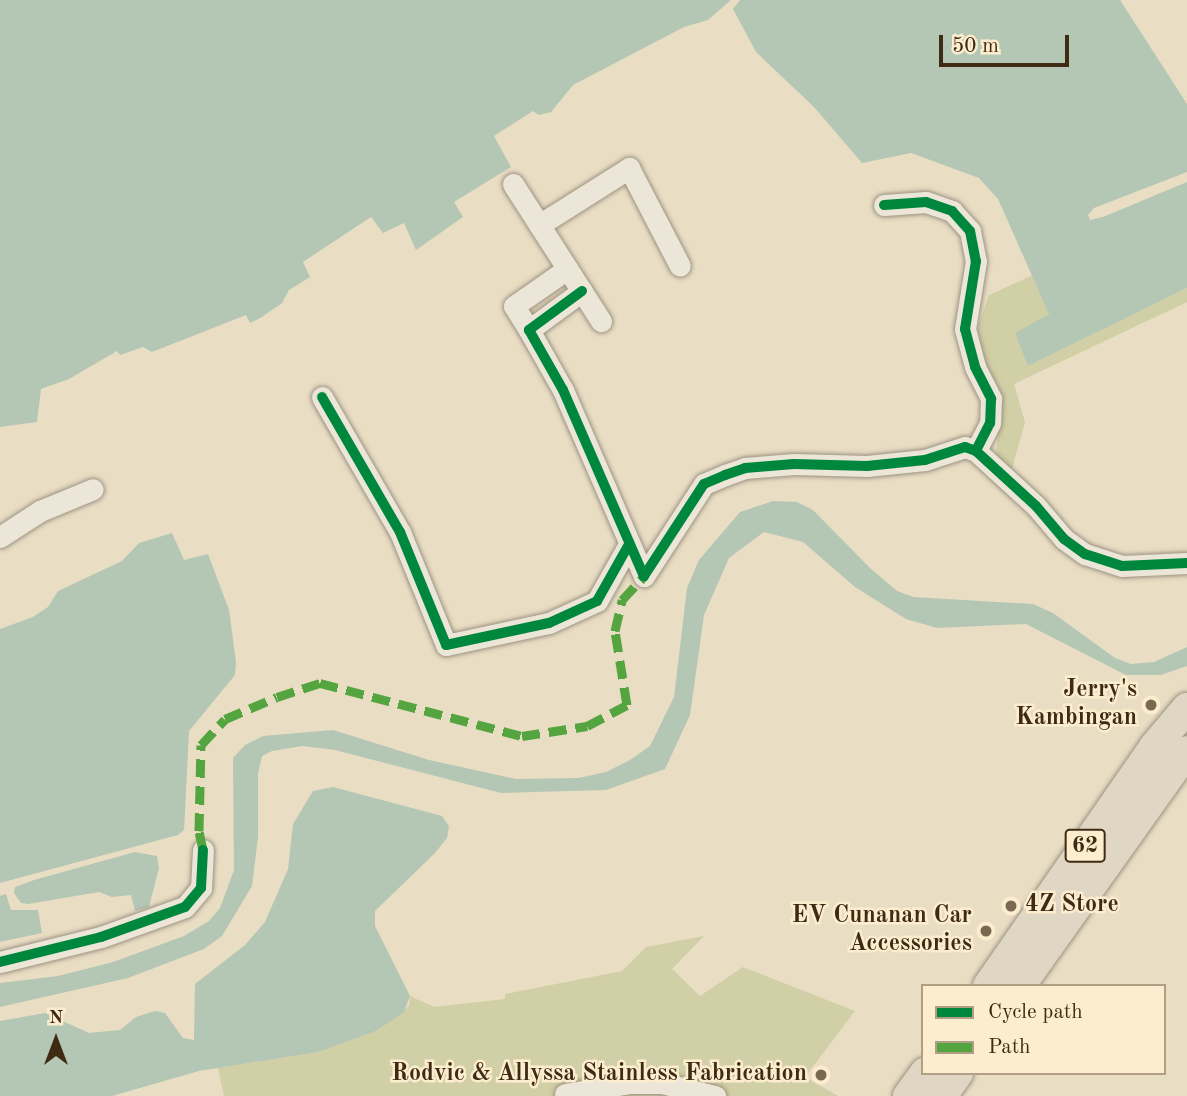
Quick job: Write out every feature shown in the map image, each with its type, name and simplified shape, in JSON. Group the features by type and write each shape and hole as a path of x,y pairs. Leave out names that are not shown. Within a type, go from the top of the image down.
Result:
{"highway":[{"name":"62","path":"989,984 1147,757 1187,708"},
{"name":"62","path":"1022,984 1177,779 1187,751"},
{"path":"908,1096 924,1075"},
{"path":"942,1096 957,1075"}],"street":[{"path":"539,225 629,168 680,266"},
{"path":"513,184 601,321"},
{"path":"884,205 926,202 952,211 970,231 976,261 965,329 975,367 991,399 989,423 976,451"},
{"path":"568,269 514,306 563,390 628,546 644,576 704,485 745,468 867,466 925,460 955,448 976,451 1036,506 1064,539 1085,554 1122,566 1187,564"},
{"path":"529,330 582,291"},
{"path":"322,397 400,532 446,645 549,623 597,601 628,546"},
{"path":"0,537 40,511 93,489"},
{"path":"0,962 101,937 185,907 201,888 203,850"},
{"path":"565,1094 630,1083 662,1083 715,1096"}],"shaded area":[{"path":"0,0 731,0 708,20 684,27 573,85 551,112 539,115 533,111 494,136 511,167 454,202 463,217 416,250 404,223 383,233 371,217 303,262 310,277 289,290 282,303 262,317 250,323 246,315 152,352 143,347 120,355 117,351 69,379 41,389 37,422 0,427"},
{"path":"740,0 1120,0 1187,104 1187,172 1094,208 1088,215 1090,220 1103,217 1187,182 1187,288 1028,366 1015,333 1049,314 998,199 979,178 911,153 862,163 814,107 756,52 733,9"},
{"path":"1035,274 1049,314 1028,366 1187,288 1187,302 1014,384 1025,422 1012,469 996,456 1000,404 977,352 979,324 989,295"},
{"path":"773,501 797,502 813,510 870,568 897,591 913,597 1033,604 1053,613 1115,658 1131,664 1154,662 1187,647 1187,666 1161,675 1126,675 1026,624 937,628 906,619 855,587 803,542 764,532 729,558 704,615 690,715 665,769 606,790 501,793 335,750 302,746 272,751 262,756 258,774 258,837 252,886 222,936 204,949 128,978 0,1007 0,983 58,976 113,962 184,936 209,921 220,908 234,870 233,758 245,745 263,736 333,730 429,760 516,779 579,778 606,772 630,760 650,746 674,697 687,588 699,560 740,512"},
{"path":"172,533 184,560 208,554 229,610 236,662 235,675 189,731 184,830 178,835 0,883 0,629 33,617 48,607 58,591 122,561 139,543"},
{"path":"333,787 442,816 449,826 447,838 434,854 375,911 375,926 410,996 404,1012 376,1031 319,1052 199,1071 112,1096 0,1096 0,1021 45,1013 89,1033 120,1030 136,1017 155,1011 165,1013 183,1038 194,1040 195,984 245,945 265,922 288,869 293,824 313,791"},
{"path":"135,852 157,856 159,868 149,907 135,911 131,895 112,897 99,892 28,904 21,903 14,893 15,887 34,880"},
{"path":"6,894 11,910 38,910 42,933 0,942 0,896"},
{"path":"704,936 672,969 700,996 743,967 855,1011 805,1077 838,1096 224,1096 218,1068 319,1052 376,1031 409,1006 410,996 434,1007 505,999 505,994 622,971 646,947"}],"marked path":[{"path":"203,850 199,831 201,745 225,719 277,697 320,683 522,736 587,726 627,705 615,631 622,600 644,576"}],"cycle path":[{"path":"884,205 926,202 952,211 970,231 976,261 965,329 975,367 991,399 990,423 976,451"},
{"path":"582,291 529,330 563,390 644,576 704,484 725,475 745,468 794,464 867,466 925,460 965,447 976,451 1036,506 1064,539 1085,554 1122,566 1187,563"},
{"path":"322,397 400,532 446,645 549,623 597,601 628,546"},
{"path":"0,962 101,937 185,907 201,888 203,850"}],"place":[{"name":"Jerry's Kambingan","path":"1151,705"},
{"name":"4Z Store","path":"1011,906"},
{"name":"EV Cunanan Car Accessories","path":"986,931"},
{"name":"Rodvic & Allyssa Stainless Fabrication","path":"821,1075"}]}
